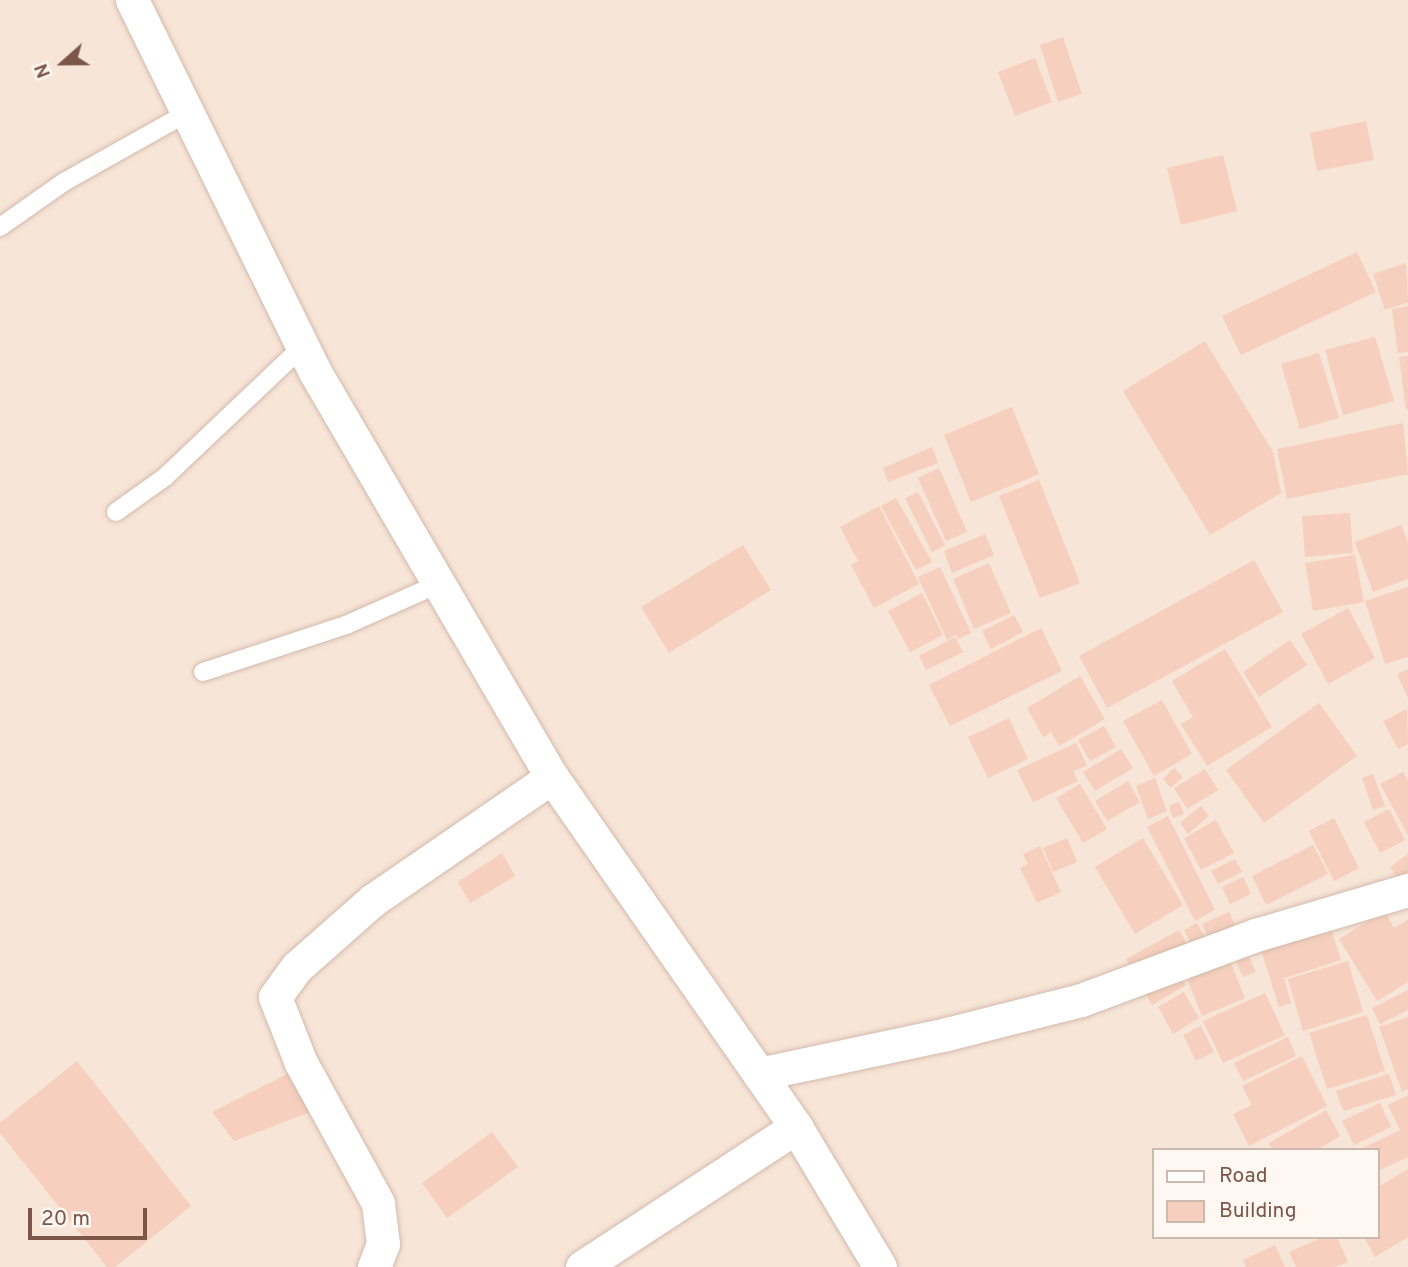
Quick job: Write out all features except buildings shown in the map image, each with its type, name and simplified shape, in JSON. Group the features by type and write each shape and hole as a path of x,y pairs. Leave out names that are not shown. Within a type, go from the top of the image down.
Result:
{"street":[{"path":"132,0 302,347 552,778 796,1127 880,1267"},
{"path":"374,1267 383,1244 378,1203 301,1063 275,997 297,967 373,900 552,778"},
{"path":"759,1074 947,1034 1081,1000 1256,935 1408,890"},
{"path":"584,1267 796,1127"}],"lane":[{"path":"0,227 64,182 187,113"},
{"path":"116,512 165,477 302,347"},
{"path":"203,672 346,625 438,584"}],"shaded area":[{"path":"0,0 1408,0 1408,1267 0,1267"}]}
